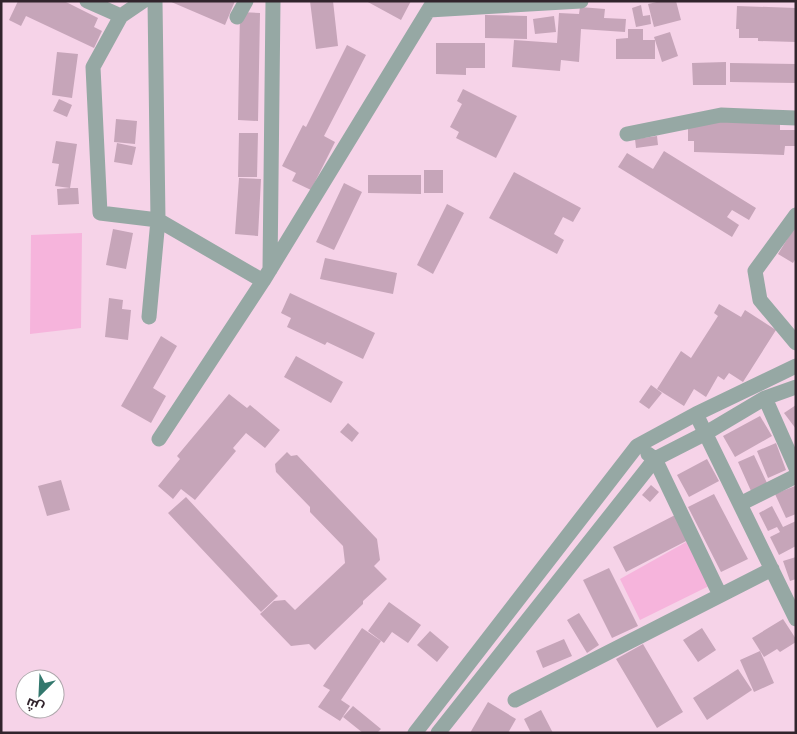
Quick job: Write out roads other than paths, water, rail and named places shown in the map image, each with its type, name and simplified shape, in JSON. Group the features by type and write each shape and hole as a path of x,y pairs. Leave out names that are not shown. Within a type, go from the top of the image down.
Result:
{"street":[{"path":"86,1 122,16"},
{"path":"143,1 122,16 93,67 100,213 158,220 267,275"},
{"path":"149,317 158,220 155,1"},
{"path":"237,17 246,1"},
{"path":"267,275 273,1"},
{"path":"159,439 267,275 431,6 581,1"},
{"path":"627,134 721,115 796,118"},
{"path":"796,215 755,271 760,300 796,343"},
{"path":"414,733 636,446 696,414 796,366"},
{"path":"438,733 655,459 706,433 766,398 796,387"},
{"path":"766,398 796,468"},
{"path":"696,414 796,619"},
{"path":"636,446 655,459 720,595"},
{"path":"740,504 796,476"},
{"path":"515,700 772,569"}]}
